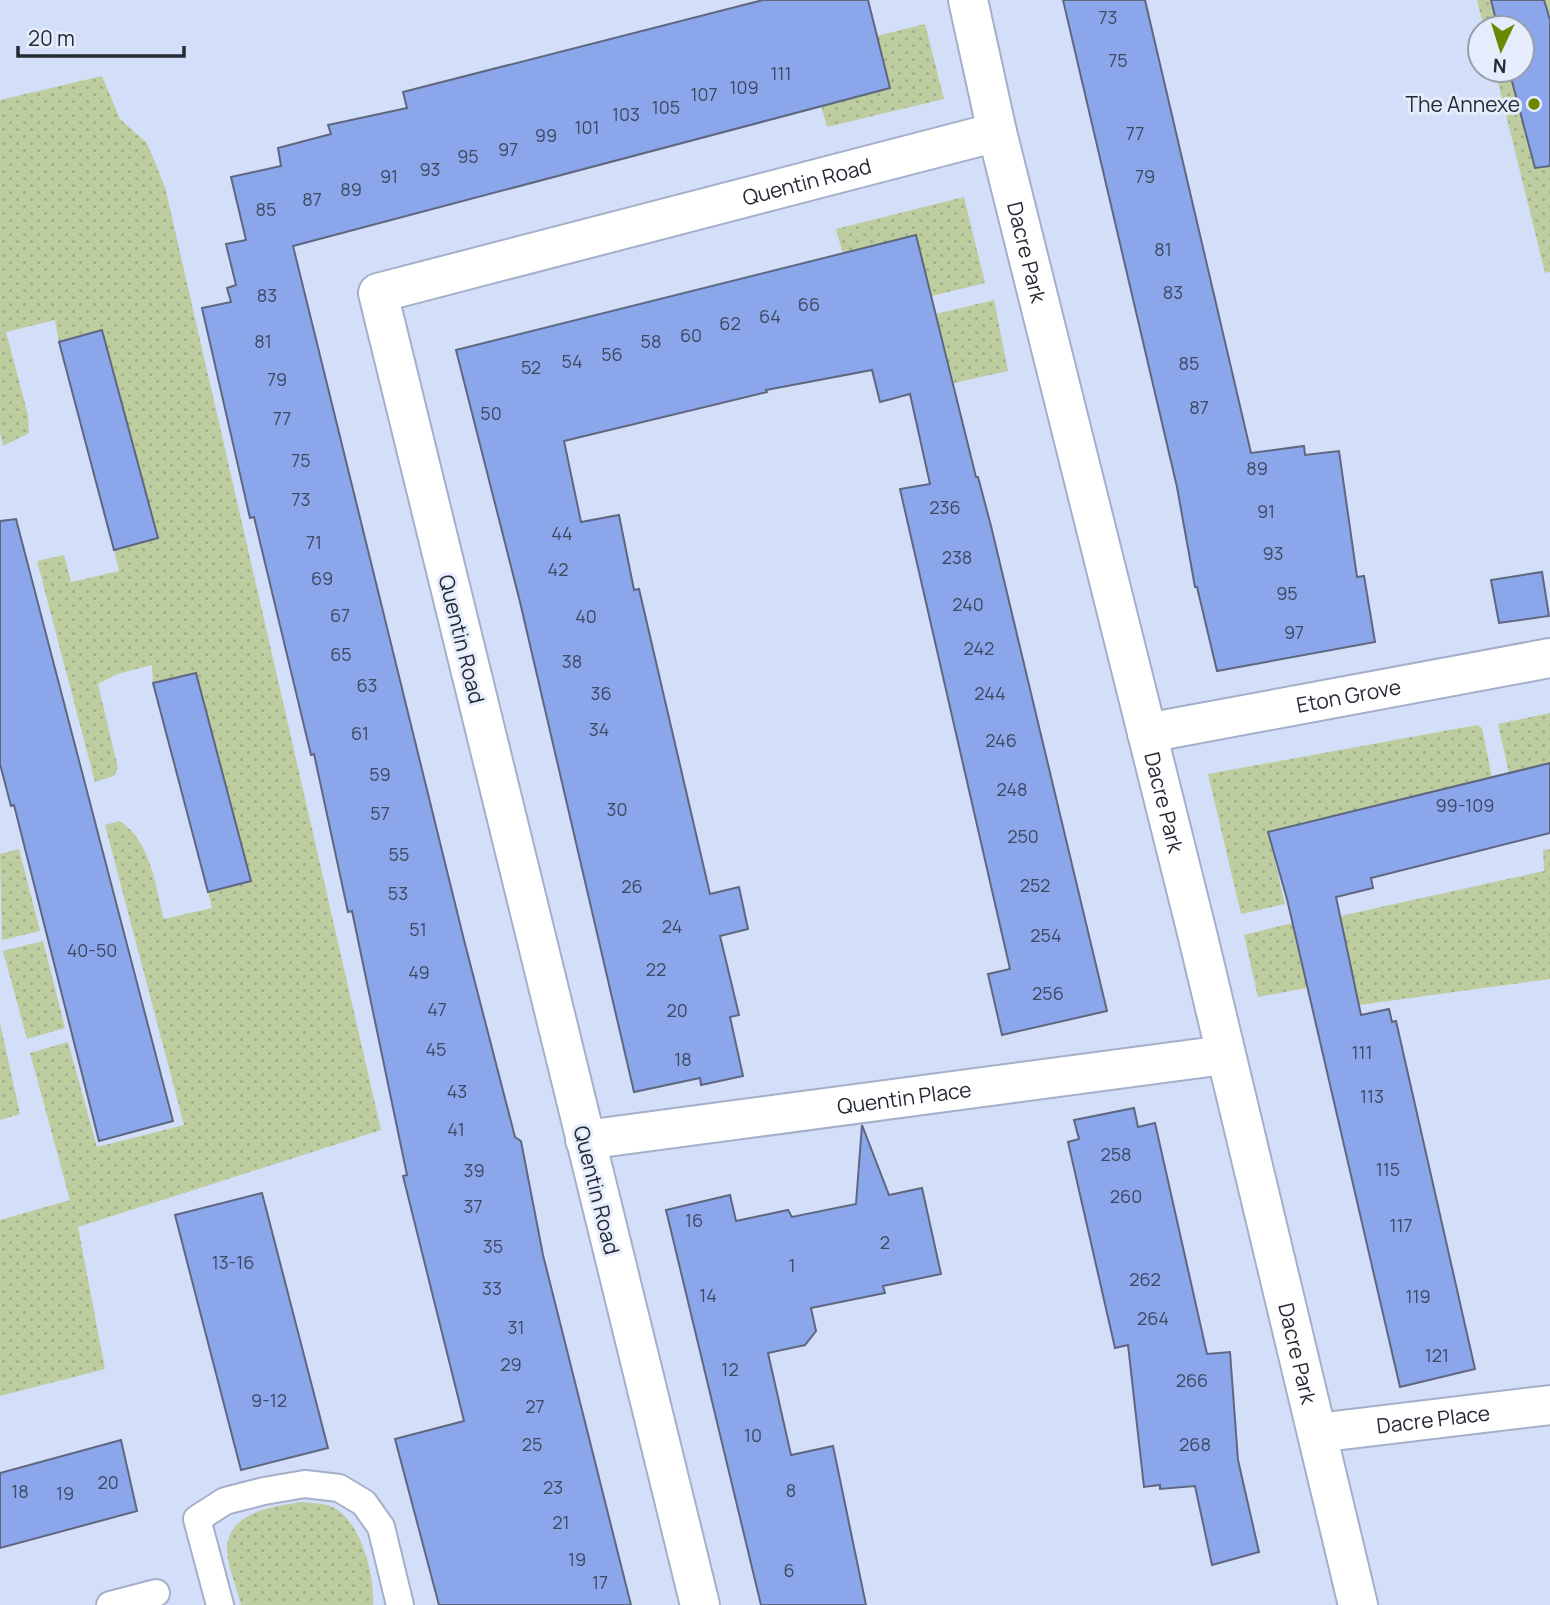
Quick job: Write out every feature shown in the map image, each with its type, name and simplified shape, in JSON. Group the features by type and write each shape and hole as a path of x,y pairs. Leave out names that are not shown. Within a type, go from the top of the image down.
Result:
{"street":[{"name":"Dacre Park","path":"968,0 997,132 1147,733 1358,1605"},
{"name":"Quentin Road","path":"700,1605 378,293 997,132"},
{"name":"Eton Grove","path":"1147,733 1550,658"},
{"name":"Quentin Place","path":"585,1140 1224,1055"},
{"name":"Dacre Place","path":"1317,1433 1550,1405"}],"lane":[{"path":"220,1605 197,1519 225,1501 305,1484 339,1488 364,1503 381,1527 400,1605"},
{"path":"110,1605 156,1593"}],"green space":[{"path":"1477,0 1550,0 1550,272 1545,273 1498,84 1536,84 1536,14 1480,14"},
{"path":"925,24 944,99 827,127 821,105 890,88 877,36"},
{"path":"102,76 120,119 147,143 165,187 381,1130 78,1227 105,1369 0,1396 0,1220 70,1200 30,1053 68,1042 97,1147 184,1125 105,825 119,821 130,829 145,851 164,919 212,908 208,892 251,880 196,673 153,683 152,665 117,674 98,684 118,768 114,776 95,782 37,561 64,555 71,582 119,571 114,550 157,538 103,330 59,342 55,320 6,332 28,415 29,433 3,446 0,433 0,100"},
{"path":"964,197 985,283 932,296 916,236 843,254 836,229"},
{"path":"994,300 1008,371 954,383 936,314"},
{"path":"1550,713 1550,763 1509,773 1498,724"},
{"path":"1477,725 1482,728 1492,777 1268,832 1285,904 1241,914 1208,774"},
{"path":"19,849 40,931 2,940 0,854"},
{"path":"1550,849 1550,979 1359,1005 1336,917 1544,871 1543,850"},
{"path":"1292,923 1307,988 1258,997 1244,935"},
{"path":"43,941 65,1028 27,1039 3,951"},
{"path":"0,1023 20,1114 0,1120"},
{"path":"302,1502 330,1506 350,1522 364,1549 371,1579 373,1605 241,1605 227,1551 234,1527 254,1513"}],"building":[{"path":"763,0 868,0 890,88 293,246 464,940 515,1137 521,1141 543,1255 631,1605 439,1605 395,1439 464,1421 403,1176 407,1175 352,911 348,912 314,754 311,755 254,517 250,518 202,308 231,302 227,288 236,285 226,244 246,240 231,177 281,166 278,148 331,134 328,125 407,108 403,92"},
{"path":"1063,0 1145,0 1251,453 1304,446 1305,455 1339,451 1357,577 1364,576 1375,642 1217,671 1195,587 1177,487"},
{"name":"The Annexe","path":"1491,0 1544,0 1550,20 1550,166 1535,168 1513,84 1536,84 1536,14 1494,14"},
{"path":"916,235 976,477 991,526 1107,1011 1002,1035 988,974 1010,969 900,489 930,484 910,394 880,402 872,370 766,390 767,392 564,441 581,522 619,515 634,590 639,589 710,894 739,887 748,929 720,936 739,1015 730,1017 743,1076 701,1085 700,1078 634,1092 520,602 456,350"},
{"path":"102,330 158,538 114,550 59,342"},
{"path":"16,519 173,1121 99,1141 14,805 11,806 0,764 0,521"},
{"path":"1542,572 1549,616 1499,623 1491,580"},
{"path":"196,673 251,881 208,892 153,683"},
{"path":"1550,763 1550,833 1371,878 1373,888 1336,897 1361,1015 1389,1009 1392,1022 1396,1021 1475,1369 1400,1387 1287,899 1268,832"},
{"path":"1134,1108 1138,1127 1155,1123 1207,1354 1230,1352 1238,1460 1259,1552 1212,1565 1195,1486 1160,1489 1160,1485 1144,1487 1128,1345 1115,1348 1068,1142 1079,1139 1074,1120"},
{"path":"862,1125 889,1195 922,1188 941,1274 883,1286 885,1293 811,1308 816,1331 805,1345 768,1353 791,1455 833,1446 866,1605 761,1605 666,1210 730,1195 736,1221 788,1210 792,1217 856,1204"},
{"path":"262,1193 328,1448 241,1470 175,1215"},
{"path":"121,1440 137,1511 0,1548 0,1473"}],"place":[{"name":"The Annexe","path":"1534,104"}]}
